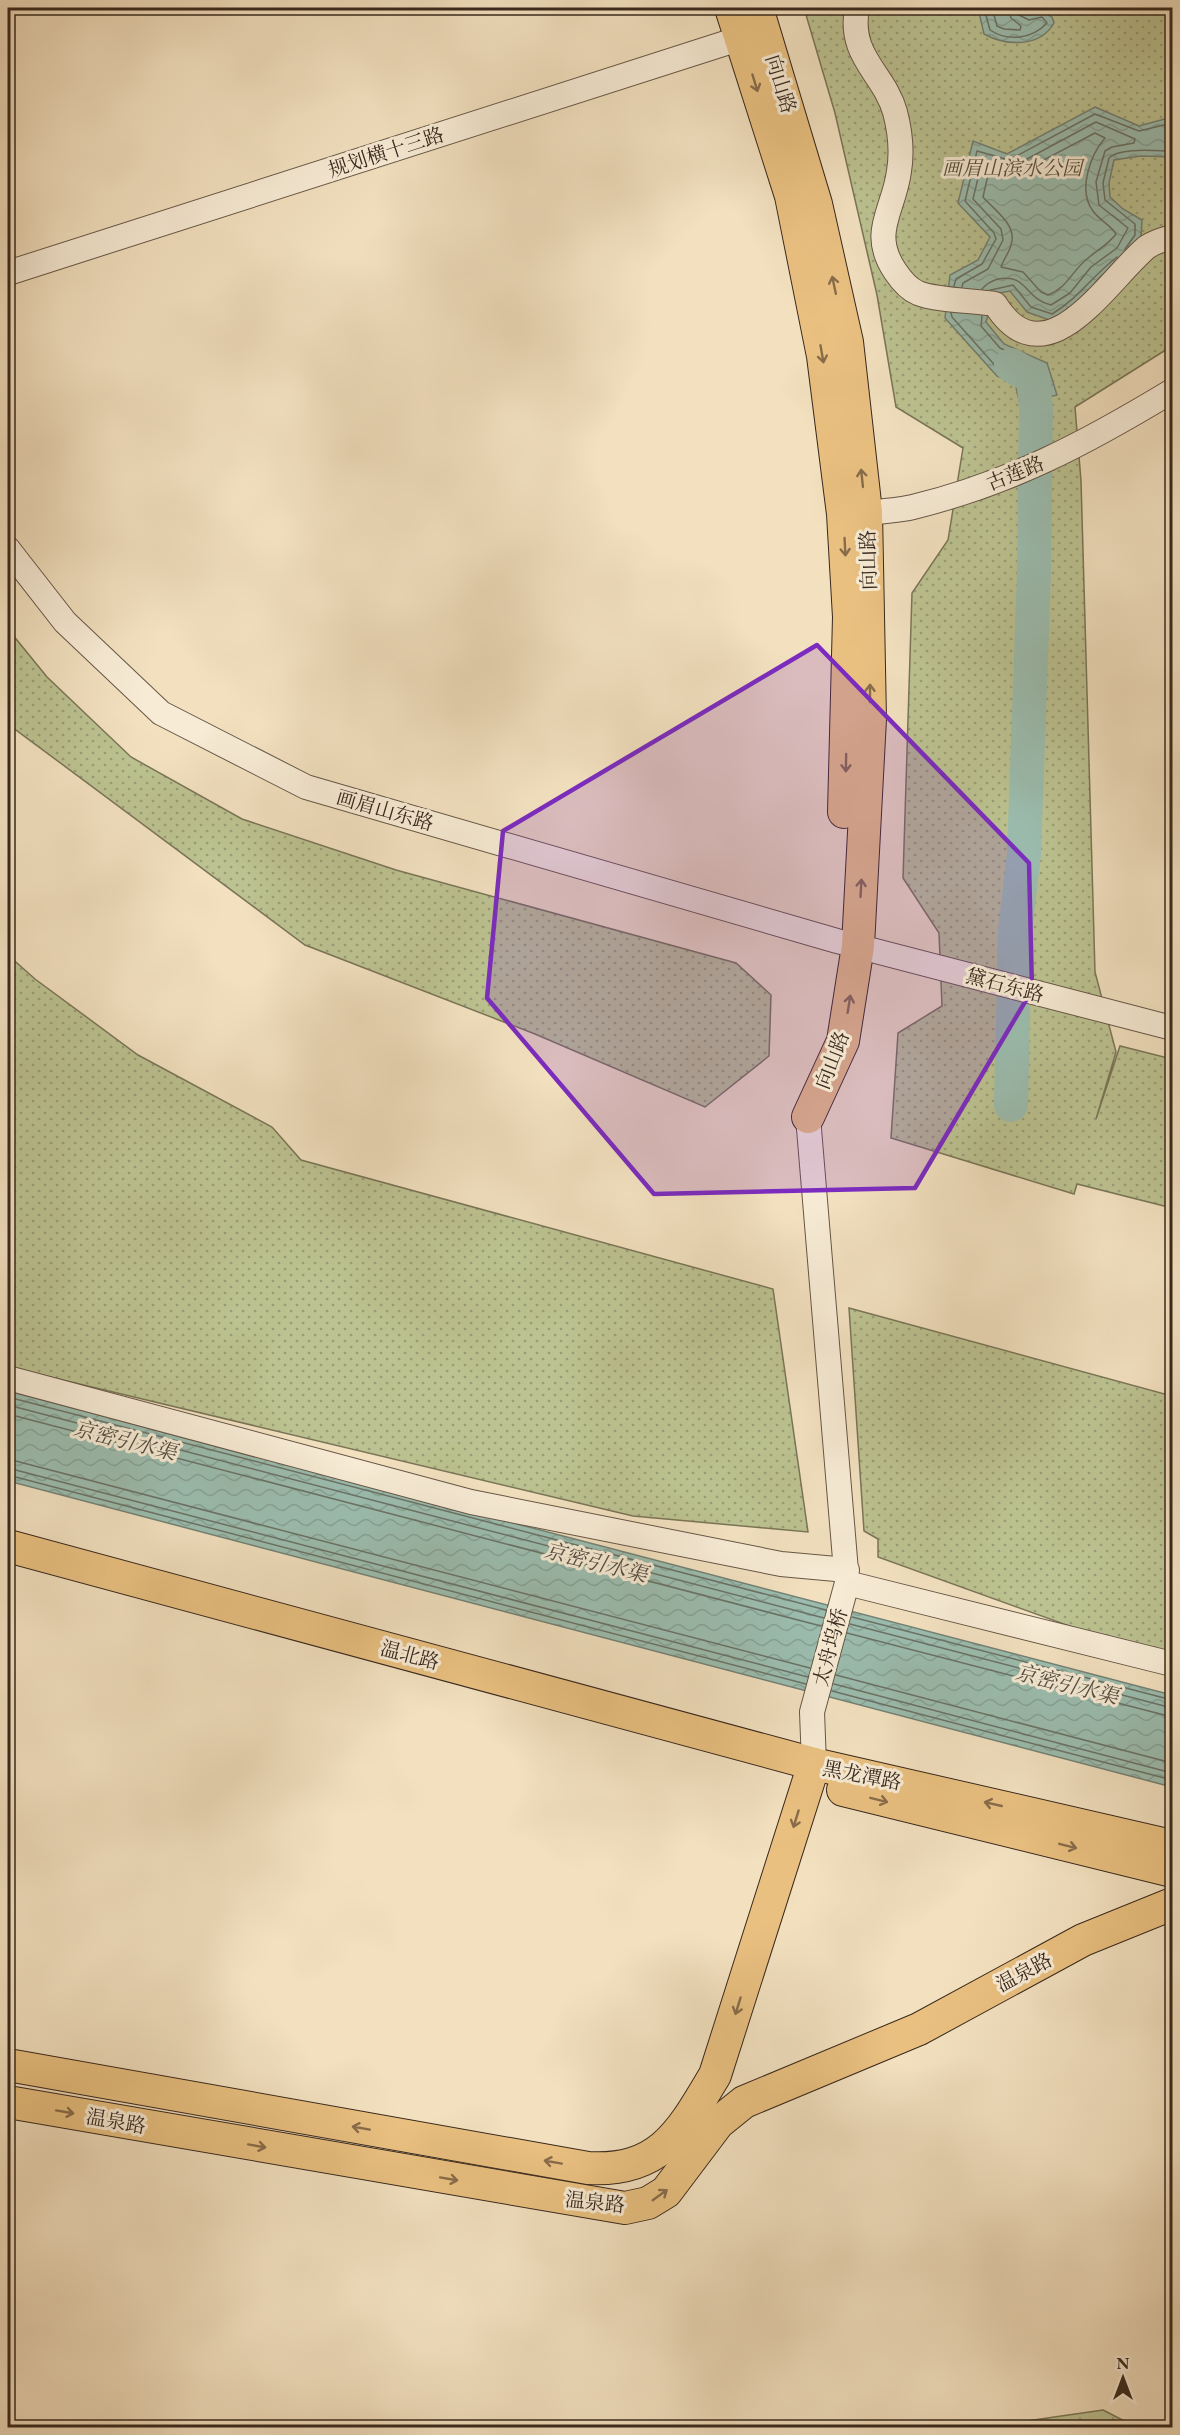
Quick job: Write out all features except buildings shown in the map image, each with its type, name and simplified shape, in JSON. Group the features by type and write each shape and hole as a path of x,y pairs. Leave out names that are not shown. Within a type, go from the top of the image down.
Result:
{"main road":[{"name":"向山路","path":"731,8 754,25 816,204 847,342 854,513 870,719 847,944 843,1041 808,1117"},
{"name":"温北路","path":"8,1546 813,1764"},
{"name":"黑龙潭路","path":"813,1764 1173,1846"},
{"name":"黑龙潭路","path":"813,1764 828,1786 1173,1871"},
{"name":"温泉路","path":"8,2065 588,2168 615,2169 636,2165 665,2148 699,2103 715,2075 813,1764"},
{"name":"温泉路","path":"8,2102 584,2203 625,2208 648,2203 666,2192 718,2123 744,2102 919,2029 1083,1940 1173,1904"},
{"path":"584,2203 603,2201 608,2191 606,2180 588,2168"}],"street":[{"path":"858,8 855,20 862,57 894,111 900,151 898,180 883,222 882,243 889,262 902,282 918,294 995,304 1014,327 1039,334 1068,325 1094,304 1148,246 1173,237"},
{"name":"规划横十三路","path":"8,273 754,25"},
{"name":"古莲路","path":"854,513 910,508 1005,480 1089,441 1173,391"},
{"name":"画眉山东路","path":"8,549 65,622 161,712 306,787 847,944"},
{"name":"黛石东路","path":"847,944 1173,1028"},
{"name":"向山路","path":"808,1117 847,1577"},
{"path":"8,1378 471,1502 847,1577 1173,1664"},
{"name":"太舟坞桥","path":"813,1764 812,1712 847,1577"}],"highlighted area":[{"path":"817,645 1029,863 1032,990 915,1188 654,1194 487,998 503,831"}],"green space":[{"name":"画眉山滨水公园","path":"804,8 1172,8 1172,346 1075,407 1081,481 1095,972 1116,1052 1096,1119 1120,1046 1172,1059 1172,1208 1077,1184 1074,1194 891,1138 898,1033 942,1006 939,933 903,878 912,593 948,540 963,448 896,407 877,295 835,113"},
{"path":"8,629 47,677 131,757 242,819 396,870 736,963 771,995 769,1056 705,1107 535,1034 305,945 8,724"},
{"path":"8,955 35,979 138,1055 272,1127 301,1160 773,1289 808,1532 633,1516 8,1367"},
{"path":"849,1308 1172,1396 1172,1663 878,1557 878,1539 864,1531"},
{"path":"1103,2410 1136,2427 985,2427"},
{"path":"8,2423 59,2423 64,2427 8,2427"}],"water":[{"path":"978,8 1019,8 1030,15 1041,11 1052,17 1054,23 1048,31 1032,41 1002,41 984,34"},
{"path":"1095,107 1139,126 1172,117 1172,157 1141,156 1114,160 1109,183 1110,197 1123,209 1142,220 1141,237 1127,258 1100,277 1080,303 1052,321 1027,312 1010,291 994,294 986,322 1004,344 1047,363 1057,395 1020,404 1015,383 997,376 945,318 950,275 978,260 990,237 958,203 973,141 1007,154"},
{"name":"京密引水渠","path":"8,1391 1172,1695 1172,1787 8,1481"}],"waterway":[{"path":"1011,365 1033,378 1036,407 1034,573 1024,854 1015,931 1011,1105"}]}
